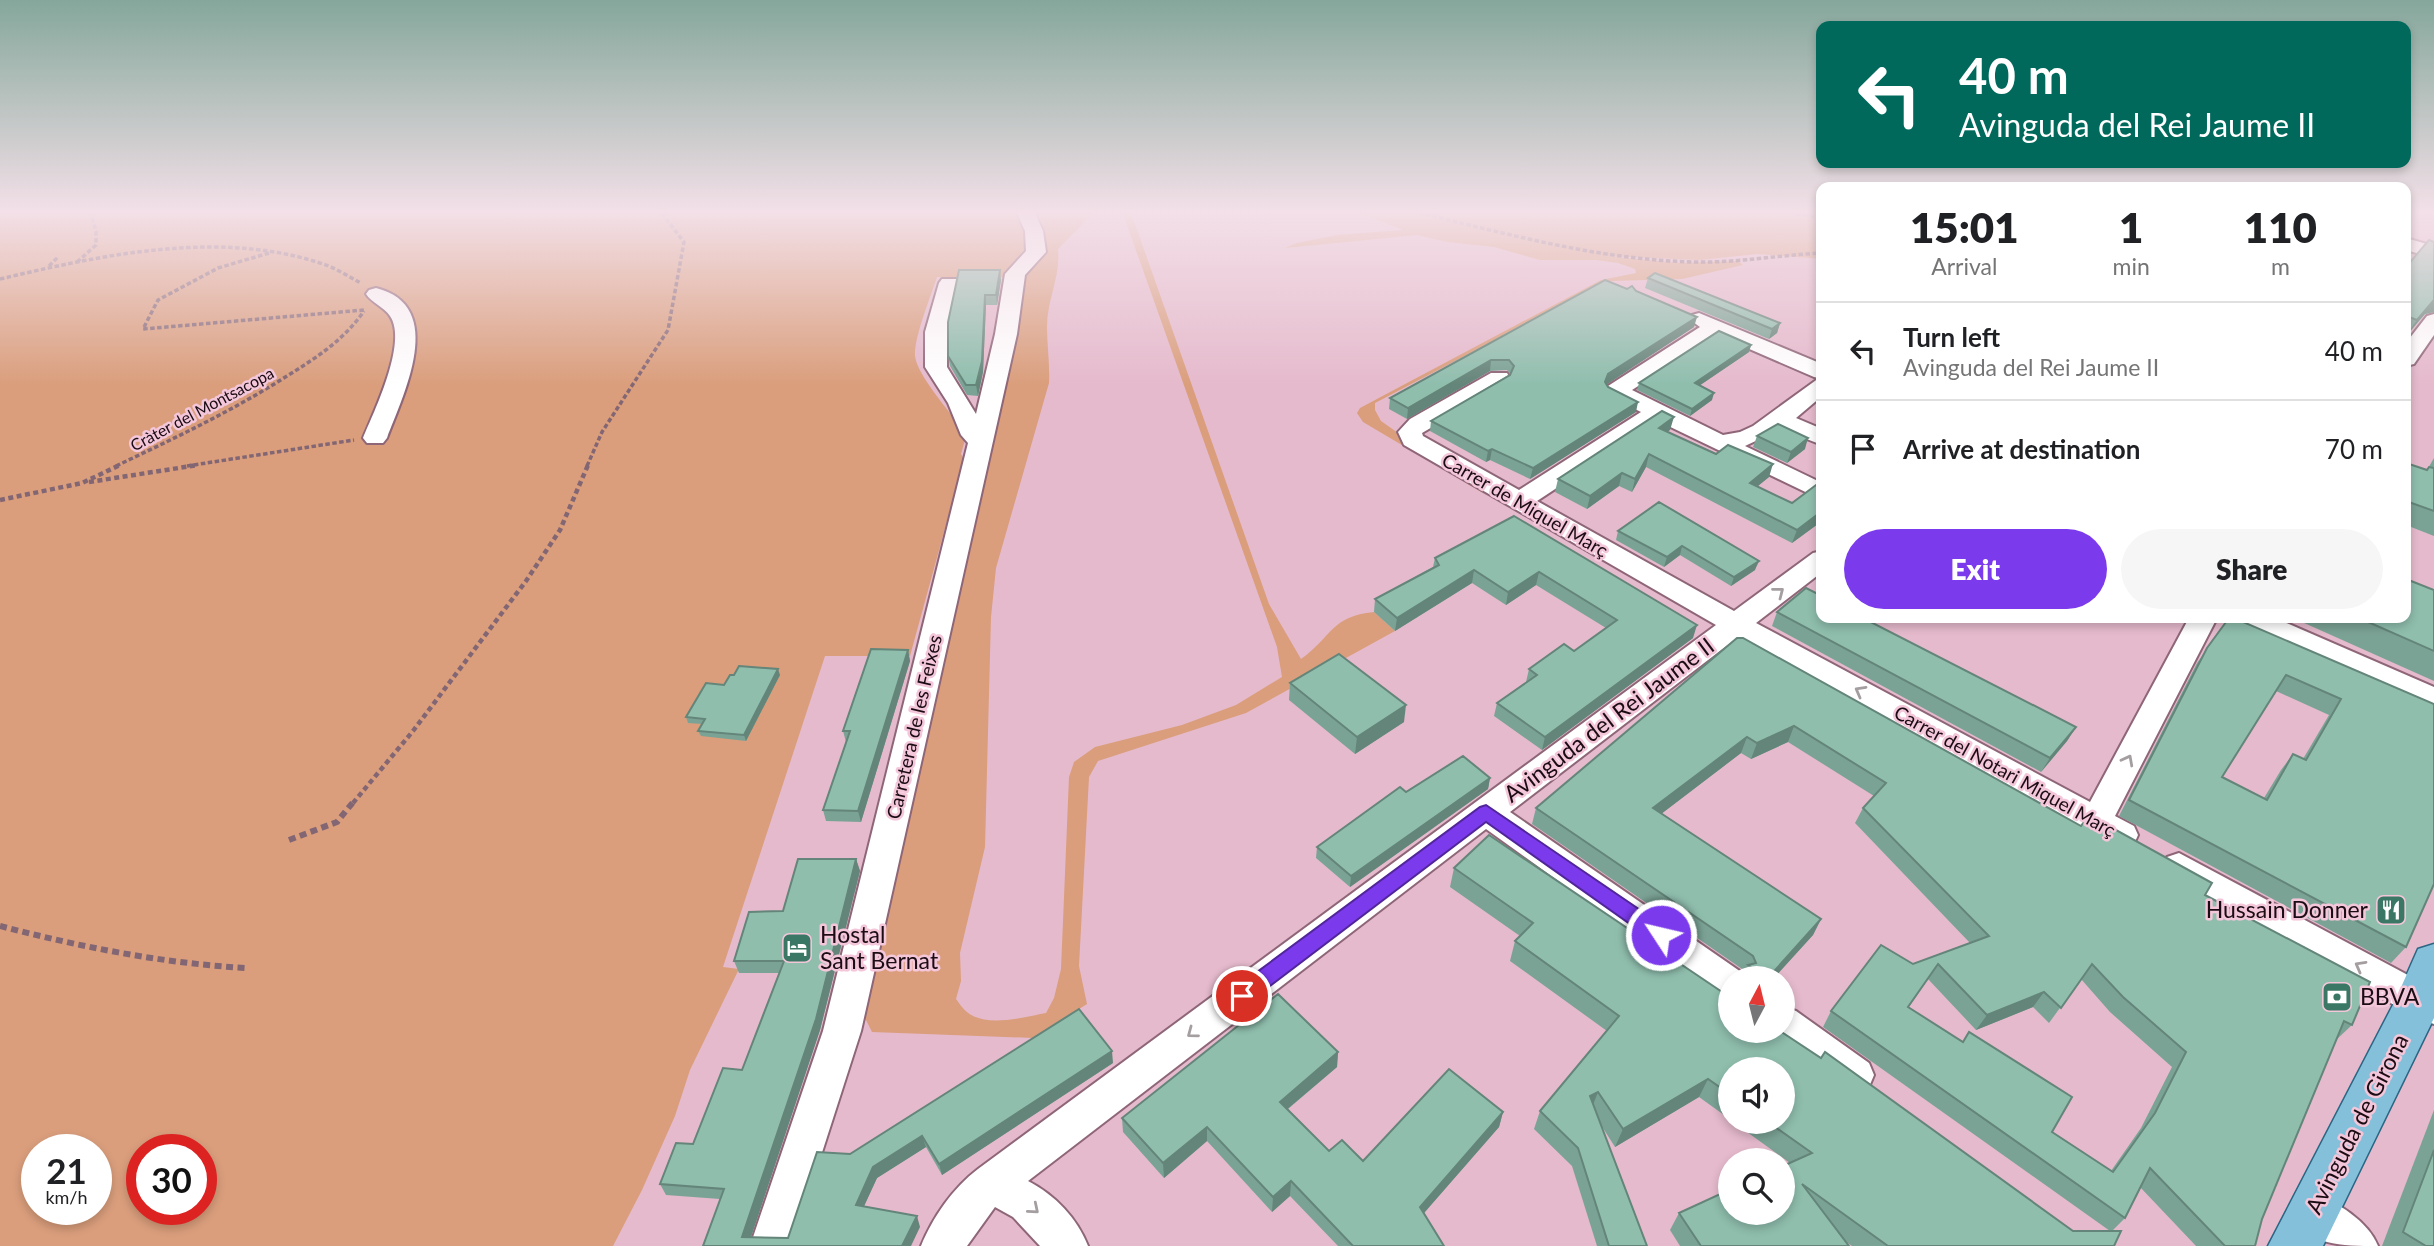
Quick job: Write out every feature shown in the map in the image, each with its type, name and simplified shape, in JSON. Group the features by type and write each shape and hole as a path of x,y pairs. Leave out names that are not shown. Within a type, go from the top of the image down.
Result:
{"main road":[{"name":"Avinguda de Girona","path":"2304,1229 2429,990"}],"street":[{"name":"Carretera de les Feixes","path":"771,1246 842,1031 1006,334 1015,274 1020,269"},
{"path":"949,283 936,332 936,367 959,403 973,435 981,441"},
{"path":"371,302 403,318 406,330 400,366 375,438"},
{"path":"1679,311 1816,369"},
{"path":"2416,350 2434,320"},
{"path":"1716,326 1617,388 1620,394 1816,490"},
{"name":"Carrer de Miquel Març","path":"1499,378 1418,424 1410,432 1412,440 1737,624"},
{"path":"1720,442 1732,443 1746,439 1778,419 1816,389"},
{"path":"1797,404 1816,412"},
{"path":"1518,502 1658,411"},
{"path":"1778,419 1816,435"},
{"name":"Avinguda del Rei Jaume II","path":"942,1246 976,1196 992,1183 1816,564"},
{"path":"2096,821 2200,623"},
{"path":"2262,623 2434,699"},
{"name":"Carrer del Notari Miquel Març","path":"1737,624 2150,850 2429,990"},
{"path":"1486,812 1718,976"},
{"path":"1796,1032 1883,1094"},
{"path":"992,1183 1028,1203 1043,1216 1067,1246"},
{"path":"2304,1229 2357,1246"}],"path":[{"path":"0,279 39,269"},
{"path":"216,269 158,300 143,329 371,302"},
{"path":"337,269 347,273 371,302"},
{"path":"289,840 337,822 413,731 526,581 560,530 602,432 668,330 679,269"},
{"name":"Cràter del Montsacopa","path":"0,500 82,483 161,447 261,394 322,354 353,327 371,302"},
{"path":"82,483 375,438"},
{"path":"0,926 93,950 168,963 246,968"}],"shaded area":[{"path":"0,269 1058,269 1048,317 1049,383 996,568 991,617 985,847 960,953 961,981 956,999 975,1017 995,1020 1046,1013 1054,998 1061,969 1069,777 1074,762 1095,747 1182,725 1236,705 1282,677 1277,647 1143,269 1151,269 1269,604 1301,659 1340,623 1360,614 1374,612 1395,631 1246,713 1098,761 1089,777 1079,966 1087,1004 1033,1038 872,1032 857,1002 1017,277 937,277 920,328 915,356 928,383 962,429 965,440 961,454 964,459 910,656 825,656 723,967 739,969 690,1070 675,1116 613,1246 0,1246"},
{"path":"1635,269 1725,269 1682,279 1608,281 1375,403 1375,410 1381,421 1488,496 1363,422 1357,413 1360,408 1601,280 1636,273"}],"building":[{"path":"2411,269 2434,269 2434,300 2417,320 2411,318"},
{"path":"959,270 1000,270 996,295 985,295 982,361 976,385 966,385 948,356 948,322"},
{"path":"1655,273 1780,323 1772,329 1648,278"},
{"path":"1605,280 1627,289 1632,286 1636,291 1697,317 1608,374 1605,382 1608,387 1638,402 1533,468 1492,449 1488,451 1431,421 1510,375 1514,366 1509,360 1491,360 1408,408 1390,398"},
{"path":"1719,331 1751,345 1695,383 1714,393 1692,409 1639,383"},
{"path":"1662,411 1674,417 1659,428 1716,454 1728,445 1773,464 1750,483 1792,503 1816,485 1816,516 1797,530 1649,454 1635,479 1622,473 1590,496 1558,479"},
{"path":"1778,424 1808,438 1791,452 1757,436"},
{"path":"2411,465 2427,470 2429,467 2434,468 2434,511 2411,503"},
{"path":"1659,502 1759,561 1734,577 1682,546 1667,557 1618,531"},
{"path":"1514,516 1697,625 1545,737 1497,703 1537,675 1529,669 1564,644 1574,651 1617,620 1539,572 1508,592 1474,570 1397,618 1375,599 1439,565 1435,558"},
{"path":"2411,581 2434,590 2434,651 2370,623 2411,623"},
{"path":"1806,588 1816,593 1816,623 1873,623 2076,727 2050,758 1777,612"},
{"path":"2225,623 2246,623 2434,704 2434,884 2406,947 2129,800 2207,648","holes":["2286,675 2341,699 2306,760 2293,754 2267,800 2222,777"]},
{"path":"1737,638 1743,638 2081,826 2089,815 2212,883 2205,895 2370,982 2352,1025 2344,1021 2262,1219 2255,1246 2225,1246 2150,1168 2125,1218 1831,1011 1881,945 1913,964 1989,936 1863,808 1886,783 1794,726 1757,743 1747,737 1653,808 1821,919 1779,966 1749,966 1756,963 1753,956 1536,808","holes":["1938,964 1987,1015 2044,992 2061,1008 2092,964 2123,997 2186,1052 2155,1113 2113,1172 2052,1132 2072,1097 1969,1032 1963,1042 1908,1007"]},
{"path":"871,649 908,650 858,811 823,810 850,731 843,731"},
{"path":"1339,654 1406,705 1357,737 1290,683"},
{"path":"739,666 778,669 744,735 698,731 705,719 686,717 706,683 724,685"},
{"path":"1463,756 1490,778 1351,876 1317,847 1400,787 1406,792"},
{"path":"1489,835 1718,989 1718,1043 1796,1042 1821,1058 1825,1052 2073,1231 2121,1231 2114,1246 1888,1246 1802,1184 1849,1246 1701,1246 1679,1213 1718,1195 1718,1225 1795,1225 1795,1161 1812,1153 1785,1134 1795,1134 1795,1057 1718,1057 1718,1086 1708,1079 1623,1129 1598,1092 1590,1096 1647,1246 1609,1246 1578,1148 1540,1111 1619,1016 1515,941 1533,923 1454,868"},
{"path":"798,859 856,859 816,1019 742,1237 788,1238 817,1152 850,1154 1079,1009 1112,1051 939,1164 922,1136 873,1167 856,1205 917,1216 902,1246 703,1246 724,1189 660,1184 676,1143 693,1144 723,1068 742,1070 784,961 734,961 749,912 783,911"},
{"path":"1278,994 1338,1052 1280,1102 1329,1151 1342,1140 1363,1161 1449,1069 1503,1112 1420,1207 1444,1246 1353,1246 1291,1181 1273,1197 1207,1127 1163,1163 1122,1118"},
{"path":"2434,1150 2434,1246 2426,1246 2403,1232"}],"place":[{"name":"Hussain Donner","path":"2391,910"},
{"name":"Hostal Sant Bernat","path":"797,948"},
{"name":"BBVA","path":"2337,997"}],"route":[{"path":"1242,996 1486,812 1661,935"}]}
